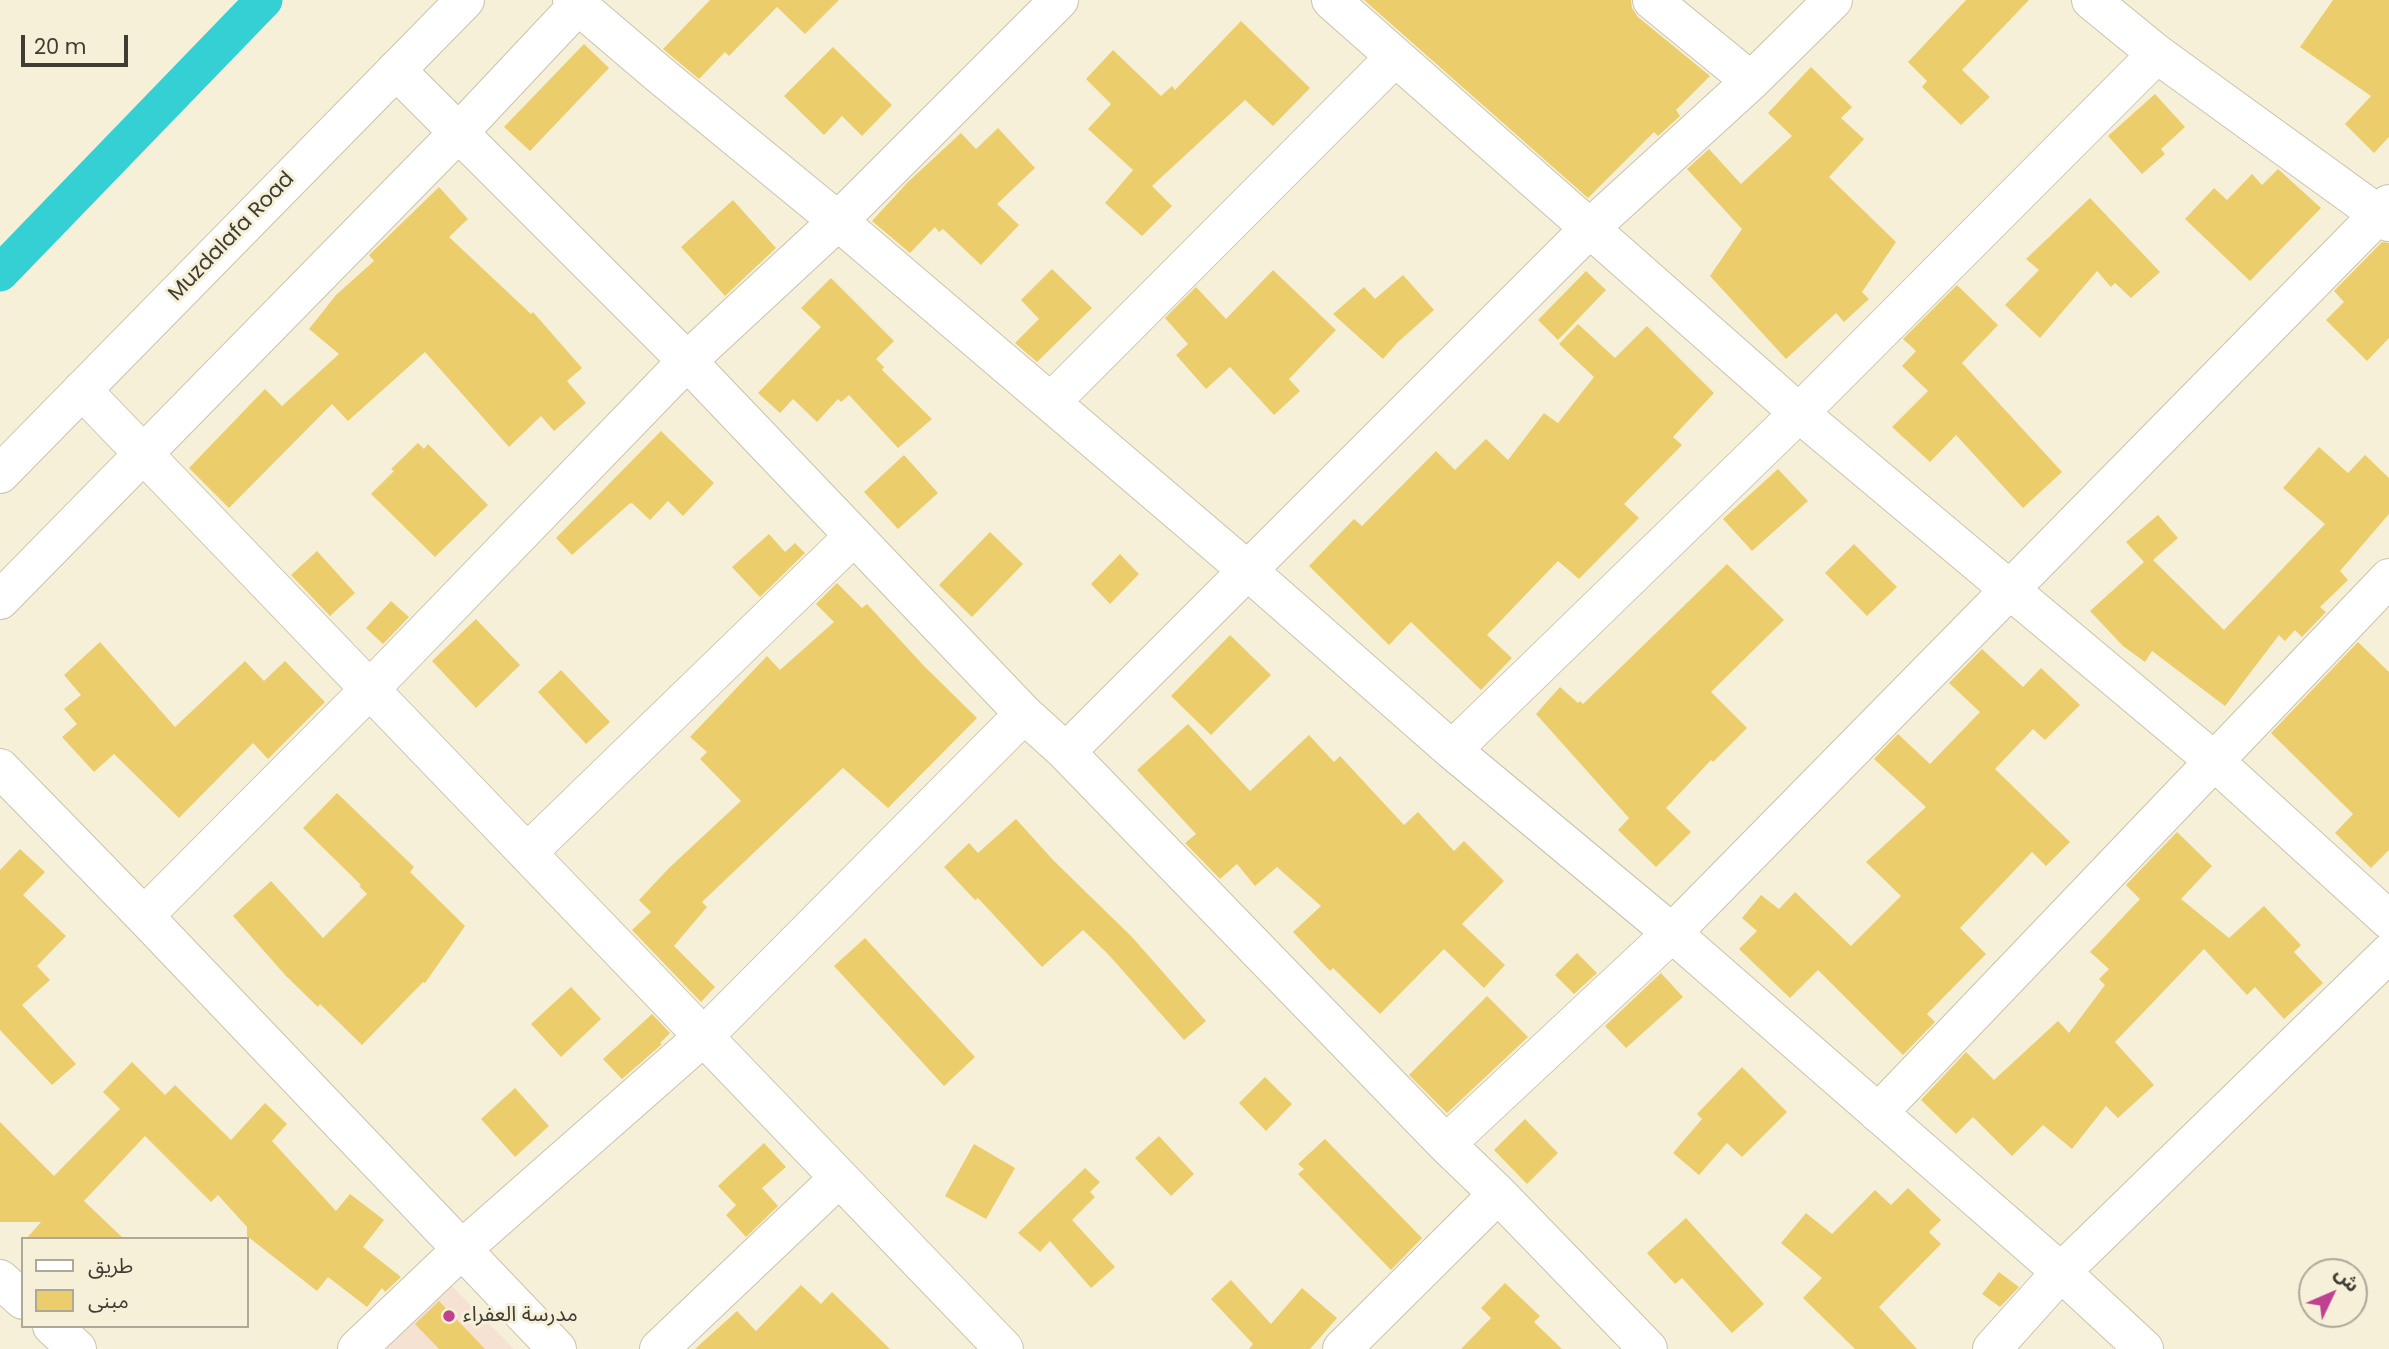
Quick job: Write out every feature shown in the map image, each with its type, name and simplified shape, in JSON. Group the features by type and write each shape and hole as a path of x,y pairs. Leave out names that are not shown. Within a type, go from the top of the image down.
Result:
{"street":[{"name":"Muzdalafa Road","path":"0,474 465,0"},
{"path":"144,916 687,361 838,221 1059,0"},
{"path":"1331,0 1798,413 2213,760 2389,920"},
{"path":"1653,0 1751,81"},
{"path":"1066,752 1590,228 1751,81 1833,0"},
{"path":"1446,1144 1672,933 2007,590 2386,213 2157,54 2091,0"},
{"path":"0,600 458,132 578,2 660,75 838,221 1051,402 1452,750 1672,933 2061,1272 2144,1349"},
{"path":"1452,750 1798,413 2157,54"},
{"path":"1051,402 1395,57"},
{"path":"397,70 687,361 1024,714 1066,752 1648,1349"},
{"path":"82,390 1004,1349"},
{"path":"527,853 854,536"},
{"path":"1878,1113 2389,578"},
{"path":"357,1349 461,1250 703,1037 1024,714"},
{"path":"0,768 557,1349"},
{"path":"1992,1349 2061,1272 2389,953"},
{"path":"659,1349 839,1178"},
{"path":"1342,1349 1498,1194"},
{"path":"0,1279 21,1298"},
{"path":"54,1328 77,1349"}],"shaded area":[{"name":"مدرسة العفراء","path":"449,1283 514,1349 382,1349"}],"building":[{"path":"710,0 839,0 805,34 777,7 729,56 725,52 699,79 663,49"},
{"path":"1364,0 1631,0 1632,8 1638,17 1710,76 1676,110 1680,116 1658,136 1654,132 1588,198"},
{"path":"1966,0 2029,0 1962,70 1990,97 1961,125 1922,87 1927,81 1908,62"},
{"path":"2333,0 2389,0 2389,137 2374,153 2345,124 2371,96 2300,47"},
{"path":"1241,21 1310,88 1273,126 1245,100 1152,186 1172,206 1142,236 1105,203 1133,170 1088,129 1111,104 1086,79 1113,50 1161,96 1172,86 1175,90"},
{"path":"584,44 609,68 530,151 504,127"},
{"path":"833,47 892,105 862,136 842,116 824,135 784,96"},
{"path":"1811,67 1852,107 1841,118 1864,139 1829,177 1896,242 1862,292 1869,299 1844,322 1836,313 1786,359 1710,276 1742,229 1687,169 1709,149 1741,184 1792,136 1768,113"},
{"path":"2155,94 2185,127 2161,149 2165,154 2142,174 2108,136"},
{"path":"998,128 1035,168 997,204 1019,225 981,265 943,229 939,232 935,227 910,253 872,221 908,182 961,133 976,149"},
{"path":"2278,169 2321,208 2250,281 2185,219 2214,188 2227,200 2252,174 2262,185"},
{"path":"439,187 468,219 449,237 531,314 533,312 582,368 567,381 586,403 554,431 541,416 509,447 425,352 348,421 332,404 229,508 189,468 265,389 282,406 339,354 309,329 336,295 374,261 369,255"},
{"path":"2090,198 2160,272 2131,298 2115,283 2111,287 2097,271 2040,338 2005,305 2039,270 2026,259"},
{"path":"733,200 776,248 725,296 681,247"},
{"path":"2382,242 2389,243 2389,338 2367,361 2326,320 2344,302 2334,291"},
{"path":"1052,269 1092,308 1037,362 1015,343 1039,319 1021,300"},
{"path":"1273,270 1336,330 1289,379 1300,391 1274,415 1230,367 1206,389 1176,355 1188,344 1165,318 1196,287 1226,319"},
{"path":"1586,271 1606,290 1558,340 1538,320"},
{"path":"1403,275 1434,310 1383,359 1333,314 1364,287 1375,299"},
{"path":"831,278 894,341 876,359 884,367 882,370 932,419 898,448 849,395 841,402 838,399 817,422 793,399 780,413 758,393 821,327 801,308"},
{"path":"1957,285 1998,325 1962,363 2062,472 2023,508 1956,435 1930,462 1892,427 1928,391 1902,366 1916,351 1903,339"},
{"path":"1578,324 1615,358 1647,326 1714,393 1673,437 1682,445 1624,504 1639,518 1579,579 1558,561 1487,635 1512,658 1481,690 1411,622 1389,645 1309,566 1354,519 1362,526 1436,451 1455,470 1486,439 1508,460 1544,413 1558,423 1594,377 1559,344"},
{"path":"661,431 714,483 683,516 668,501 650,520 632,503 629,504 572,555 556,538"},
{"path":"418,443 424,449 428,444 488,505 435,557 371,494 394,471 391,469"},
{"path":"2319,447 2348,473 2365,455 2389,478 2389,514 2340,571 2348,580 2320,607 2326,612 2302,637 2295,630 2285,641 2279,635 2225,706 2152,651 2145,662 2123,646 2090,611 2144,562 2126,542 2158,515 2178,538 2153,560 2224,630 2325,524 2283,488"},
{"path":"904,455 938,493 898,529 864,492"},
{"path":"1778,469 1808,501 1752,551 1723,519"},
{"path":"990,532 1023,564 972,617 939,585"},
{"path":"769,534 785,552 795,543 805,553 760,597 732,567"},
{"path":"1854,544 1897,587 1867,616 1825,573"},
{"path":"317,551 355,593 330,616 291,575"},
{"path":"1120,554 1139,574 1110,604 1091,584"},
{"path":"1727,564 1784,620 1711,692 1747,728 1713,762 1711,760 1666,808 1691,832 1656,867 1618,830 1629,818 1536,714 1560,687 1578,703 1580,701 1583,704"},
{"path":"837,583 862,608 867,604 977,718 888,808 843,768 702,902 707,907 674,946 715,987 701,1002 632,930 651,912 639,900 741,801 700,759 707,752 690,737 767,656 780,670 834,622 816,604"},
{"path":"391,601 409,617 383,644 366,628"},
{"path":"476,619 520,665 476,708 432,661"},
{"path":"1230,635 1271,675 1211,735 1171,696"},
{"path":"100,642 175,727 245,661 264,681 285,661 325,702 268,759 253,743 179,818 114,754 94,772 62,737 77,724 64,709 81,695 64,675"},
{"path":"2358,642 2389,672 2389,850 2371,868 2335,833 2353,814 2271,733"},
{"path":"1982,649 2023,687 2041,668 2080,705 2045,740 2033,729 1995,769 2070,842 2046,866 2032,852 1960,928 1986,954 1927,1014 1935,1022 1903,1055 1818,970 1790,998 1739,949 1757,931 1742,918 1761,895 1779,909 1795,892 1851,946 1901,896 1866,862 1926,807 1874,759 1898,734 1930,764 1980,712 1949,683"},
{"path":"561,670 610,722 586,744 538,692"},
{"path":"1188,724 1250,791 1309,735 1334,762 1340,756 1404,825 1418,812 1454,851 1464,841 1504,881 1462,924 1505,965 1484,988 1444,949 1380,1014 1333,968 1330,971 1293,932 1321,906 1277,867 1255,886 1237,864 1220,879 1185,843 1196,834 1137,770"},
{"path":"337,793 414,867 410,872 465,926 425,983 423,982 362,1045 320,1004 318,1007 286,976 233,916 271,881 323,938 367,894 303,828"},
{"path":"1016,819 1053,860 1132,937 1206,1021 1184,1040 1108,954 1083,930 1042,967 978,898 975,900 944,867 969,843 978,853"},
{"path":"2177,832 2212,866 2181,899 2229,938 2264,906 2301,945 2294,952 2323,983 2284,1019 2255,987 2247,995 2204,949 2115,1042 2154,1085 2118,1118 2106,1106 2072,1149 2043,1125 2012,1156 1973,1117 1956,1134 1921,1100 1966,1052 1994,1080 2058,1021 2069,1033 2105,985 2099,979 2109,969 2090,952 2140,899 2126,885"},
{"path":"20,849 45,872 23,895 66,936 37,966 50,980 22,1005 76,1064 52,1085 0,1030 0,870"},
{"path":"865,938 975,1057 944,1086 834,966"},
{"path":"1577,953 1597,973 1574,994 1555,975"},
{"path":"1661,973 1683,997 1626,1048 1605,1026"},
{"path":"571,987 601,1019 561,1057 531,1024"},
{"path":"1487,996 1528,1037 1447,1113 1409,1075"},
{"path":"652,1014 670,1033 660,1043 662,1044 622,1079 603,1059"},
{"path":"132,1062 165,1095 175,1085 231,1140 265,1103 287,1124 272,1141 336,1211 350,1194 384,1220 363,1247 401,1277 385,1292 382,1288 367,1307 328,1277 317,1291 247,1236 247,1227 218,1195 211,1202 145,1136 84,1201 122,1237 28,1237 41,1222 0,1222 0,1122 54,1176 120,1109 103,1092"},
{"path":"1742,1067 1787,1112 1742,1157 1727,1143 1699,1175 1673,1153 1702,1119 1697,1114"},
{"path":"1265,1077 1292,1104 1266,1131 1239,1103"},
{"path":"515,1088 549,1126 515,1157 481,1119"},
{"path":"1525,1119 1558,1153 1527,1184 1494,1150"},
{"path":"1159,1136 1194,1174 1171,1196 1135,1158"},
{"path":"1325,1139 1422,1238 1391,1270 1298,1174 1304,1169 1298,1164"},
{"path":"764,1143 786,1167 762,1188 778,1206 746,1237 726,1215 736,1205 718,1186"},
{"path":"974,1144 1015,1168 986,1219 945,1196"},
{"path":"1085,1168 1100,1182 1090,1192 1095,1197 1072,1220 1115,1267 1091,1288 1050,1241 1040,1252 1018,1233"},
{"path":"1908,1188 1941,1220 1929,1232 1941,1244 1879,1307 1917,1349 1855,1349 1803,1298 1822,1278 1781,1243 1806,1213 1832,1234 1875,1190 1891,1205"},
{"path":"1686,1218 1764,1304 1732,1333 1682,1278 1675,1284 1647,1253"},
{"path":"1999,1272 2019,1287 2000,1307 1982,1294"},
{"path":"1231,1280 1271,1324 1302,1288 1337,1318 1310,1349 1249,1349 1253,1344 1211,1299"},
{"path":"1505,1283 1540,1316 1534,1322 1562,1349 1461,1349 1491,1318 1481,1308"},
{"path":"801,1285 821,1304 832,1292 890,1349 695,1349 737,1311 756,1331"},
{"path":"439,1301 485,1349 439,1349 415,1324"}],"waterway":[{"path":"0,273 264,0"}],"place":[{"name":"مدرسة العفراء","path":"449,1316"}]}
